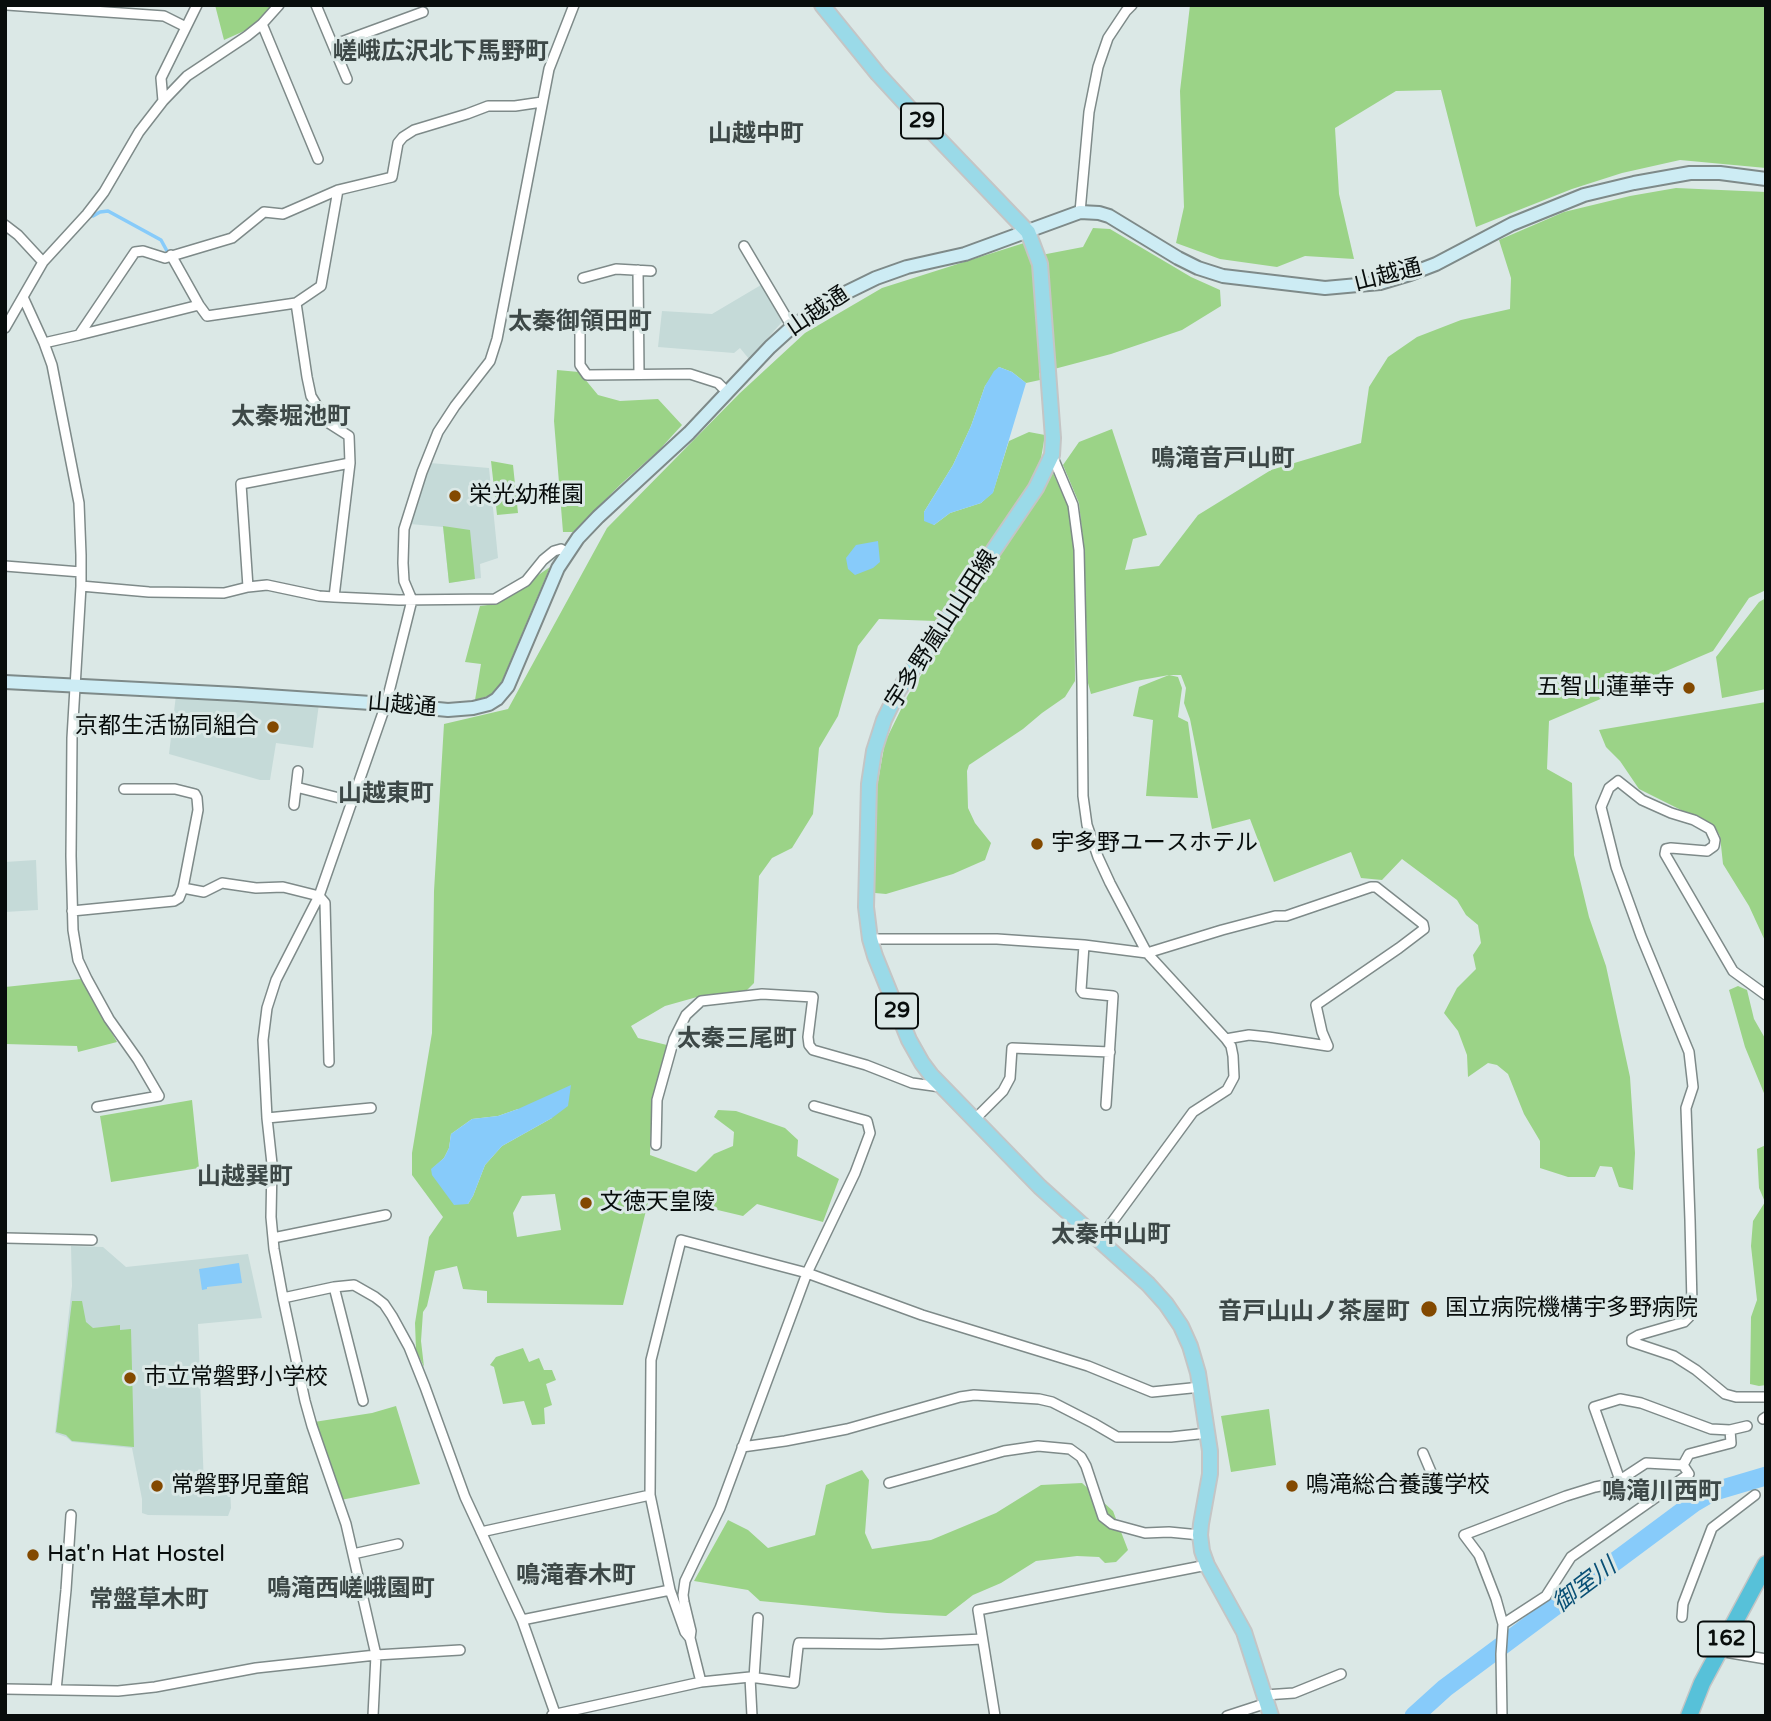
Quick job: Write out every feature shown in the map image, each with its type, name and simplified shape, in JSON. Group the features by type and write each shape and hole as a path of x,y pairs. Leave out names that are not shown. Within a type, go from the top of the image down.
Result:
{"highway":[{"name":"162","path":"1689,1716 1702,1683 1766,1564"}],"main road":[{"name":"宇多野嵐山山田線","path":"822,5 878,74 1028,232 1040,264 1053,439 1052,455 1036,488 898,691 884,720 874,751 869,784 866,906 870,939 909,1040 922,1063 941,1087 1032,1179 1148,1284 1175,1316 1190,1346 1201,1387 1208,1433 1210,1474 1200,1535 1202,1551 1244,1632 1268,1704"}],"street":[{"path":"7,5 164,16 186,27"},
{"path":"163,101 161,78 197,5"},
{"path":"5,328 43,262 88,214 139,132 163,101 187,76 247,37 279,5"},
{"path":"316,5 347,79"},
{"path":"373,1716 376,1655 346,1524 311,1421 283,1298 273,1238 272,1164 263,1040 267,1008 276,981 319,896 386,704 412,600 404,581 404,529 422,472 438,432 490,361 497,339 549,69 574,5"},
{"path":"1080,212 1089,112 1098,67 1108,38 1132,5"},
{"path":"333,45 423,12"},
{"path":"262,24 318,159"},
{"path":"79,335 135,252 143,251 166,258 232,238 264,212 283,214 338,190 392,177 398,143 414,130 488,106 542,102"},
{"name":"山越通","path":"5,682 456,710 480,707 497,699 508,687 567,552 589,526 689,433 770,346 792,327 831,300 876,278 922,263 965,254 1080,212 1110,216 1178,258 1223,276 1339,288 1380,283 1410,274 1436,264 1541,211 1594,192 1690,173 1720,173 1766,179"},
{"path":"172,255 207,316 296,303 321,286 338,190"},
{"path":"5,225 43,262"},
{"path":"744,246 792,327"},
{"path":"583,278 616,269 651,271"},
{"path":"638,270 639,374"},
{"path":"23,297 52,365 79,503 81,586 72,750 72,911 78,960 109,1019 159,1096 97,1107"},
{"path":"296,303 312,396 327,422 349,436 350,463 334,597"},
{"path":"44,343 199,305"},
{"path":"639,316 577,317 580,365 587,375 690,374 718,383 727,392"},
{"path":"1052,455 1073,505 1079,550 1083,796 1087,825 1110,883 1147,953 1226,1039 1231,1046 1234,1067 1234,1077 1227,1090 1193,1112 1110,1225 1101,1243"},
{"path":"248,587 241,484 350,463"},
{"path":"81,586 149,592 224,593 267,585 334,597 495,599 526,581 554,551 561,549 567,552"},
{"path":"5,566 81,572"},
{"path":"294,805 298,772"},
{"path":"1766,995 1733,971 1665,854 1666,849 1671,848 1707,851 1714,846 1710,829 1642,800 1618,781 1609,788 1601,807 1616,867 1689,1052 1693,1087 1686,1108 1691,1312 1684,1322 1639,1335 1632,1339 1632,1342 1674,1356 1725,1394 1736,1397 1766,1397"},
{"path":"296,787 351,801"},
{"path":"72,911 174,901 179,898 198,810 195,794 175,789 124,789"},
{"path":"183,888 204,892 222,883 256,888 283,887 319,896 326,903 330,1062"},
{"path":"870,939 997,939 1147,953 1222,930 1275,916 1286,916 1371,887 1376,887 1423,924 1424,929 1399,948 1316,1005 1328,1046 1249,1035 1226,1039"},
{"path":"1084,946 1081,990 1083,993 1113,996 1106,1105"},
{"path":"656,1146 657,1100 674,1039 686,1015 701,1001 762,994 813,997 808,1037 809,1045 813,1049 912,1083 941,1087"},
{"path":"974,1120 1003,1091 1010,1077 1012,1048 1110,1052"},
{"path":"701,1682 683,1595 685,1581 720,1508 807,1273 855,1173 870,1133 867,1121 814,1106"},
{"path":"267,1118 370,1108"},
{"path":"273,1238 386,1215"},
{"path":"5,1238 92,1240"},
{"path":"690,1638 685,1632 670,1590 650,1495 651,1360 681,1240 807,1273 922,1315 1088,1366 1153,1392 1201,1387"},
{"path":"283,1298 348,1284 360,1287 375,1297 392,1316 409,1347 465,1497 522,1620 554,1715 701,1682 752,1677 794,1683 799,1643 881,1644 982,1639"},
{"path":"334,1287 363,1401"},
{"path":"742,1447 846,1429 974,1395 1052,1402 1117,1437 1171,1437 1208,1433"},
{"path":"1620,1480 1594,1407 1620,1399 1641,1403 1711,1429 1730,1430 1747,1426"},
{"path":"1683,1465 1689,1454 1731,1443 1730,1430"},
{"path":"889,1483 1004,1451 1038,1446 1070,1449 1081,1457 1103,1517 1112,1524 1145,1533 1200,1535"},
{"path":"1423,1452 1437,1486"},
{"path":"1502,1716 1503,1624 1479,1555 1464,1535 1566,1496 1620,1480 1646,1463 1683,1465"},
{"path":"1503,1624 1546,1596 1571,1557 1689,1474 1683,1465"},
{"path":"481,1532 650,1495"},
{"path":"1682,1617 1683,1604 1712,1528 1755,1495"},
{"path":"56,1690 71,1515"},
{"path":"353,1554 398,1544"},
{"path":"995,1716 978,1610 1207,1565"},
{"path":"522,1620 670,1590"},
{"path":"752,1716 752,1677 758,1618"},
{"path":"5,1689 118,1691 155,1687 256,1668 376,1655 460,1650"},
{"path":"1719,1651 1766,1659"},
{"path":"1227,1716 1268,1704 1341,1674"}],"shaded area":[{"path":"761,285 782,322 749,359 740,348 734,353 658,347 662,311 712,314"},
{"name":"栄光幼稚園","path":"430,463 489,468 498,558 480,564 481,578 449,583 443,527 410,524"},
{"path":"176,695 319,704 313,748 276,743 270,780 260,780 169,754"},
{"path":"36,860 38,910 5,912 5,862"},
{"name":"市立常磐野小学校","path":"71,1246 103,1247 126,1267 248,1254 262,1318 198,1324 204,1487 230,1487 231,1508 228,1516 142,1513 142,1499 132,1448 72,1442 55,1433 72,1286"}],"green space":[{"path":"215,5 274,5 251,28 224,40"},
{"path":"1190,5 1766,5 1766,168 1680,160 1622,173 1572,189 1476,227 1441,90 1396,91 1335,128 1339,194 1354,259 1305,256 1277,267 1220,259 1176,243 1184,207 1180,91"},
{"path":"1676,188 1766,192 1766,590 1749,598 1713,651 1549,721 1547,769 1572,783 1574,855 1589,917 1606,966 1630,1077 1635,1153 1633,1190 1619,1187 1612,1167 1600,1166 1595,1177 1568,1177 1540,1168 1540,1141 1524,1114 1508,1074 1497,1065 1488,1063 1468,1077 1467,1055 1458,1031 1444,1013 1457,988 1476,969 1473,955 1481,943 1478,925 1466,915 1457,900 1402,859 1382,880 1361,878 1351,852 1274,882 1250,819 1212,829 1190,719 1184,703 1186,688 1181,675 1169,675 1091,694 1088,683 1084,549 1079,503 1063,465 1079,442 1112,429 1147,535 1133,539 1125,570 1159,566 1198,515 1271,470 1361,443 1369,387 1388,357 1417,337 1461,320 1510,309 1511,278 1499,240 1564,212 1630,196"},
{"path":"1093,228 1110,229 1191,277 1220,290 1221,306 1182,330 1111,354 1039,373 1040,380 1026,383 1012,372 999,367 985,386 953,465 924,512 934,525 950,513 981,503 993,492 1009,441 1029,432 1045,435 1038,476 936,621 879,619 858,646 838,716 819,748 813,814 792,848 772,858 759,876 754,983 745,992 697,997 665,1006 631,1026 638,1038 667,1045 652,1108 650,1155 696,1172 714,1154 733,1146 734,1132 714,1117 718,1110 736,1111 785,1128 798,1140 797,1156 839,1179 823,1222 757,1204 743,1216 650,1194 623,1305 487,1303 487,1291 463,1289 457,1266 435,1271 427,1306 423,1312 421,1341 424,1367 416,1350 415,1323 429,1237 443,1217 412,1175 412,1153 432,1033 434,891 444,724 508,709 607,528 740,393 805,333 882,288 1024,243 1031,257 1083,247","holes":["518,1109 552,1118 502,1146 485,1165 468,1204 432,1169 444,1158 451,1134 472,1119 498,1116","555,1194 561,1230 517,1237 513,1213 522,1196"]},
{"path":"557,370 579,372 598,395 620,401 658,399 682,425 573,532 563,532 554,421"},
{"path":"491,461 513,465 518,513 497,515"},
{"path":"1053,473 1068,506 1074,551 1075,681 1065,697 969,765 968,808 975,823 991,843 985,860 953,874 886,894 875,893 872,889 873,834 877,787 885,742 908,695"},
{"path":"443,526 470,530 475,579 449,583"},
{"path":"550,567 495,694 475,700 481,664 465,662 480,606 496,604"},
{"path":"1766,598 1766,689 1722,698 1716,657 1759,602"},
{"path":"1169,675 1178,677 1182,688 1178,717 1188,722 1198,798 1146,796 1153,720 1133,716 1139,687"},
{"path":"1766,702 1766,943 1749,906 1723,864 1720,836 1715,827 1639,789 1620,761 1606,747 1599,730"},
{"path":"81,979 117,1042 78,1052 77,1046 5,1044 5,987"},
{"path":"1738,986 1747,990 1754,1019 1766,1040 1766,1098 1745,1047 1729,990"},
{"path":"192,1100 199,1168 111,1182 100,1116"},
{"path":"1766,1145 1766,1385 1759,1386 1750,1384 1751,1317 1757,1300 1751,1246 1753,1221 1765,1202 1759,1188 1757,1149"},
{"path":"72,1301 82,1301 86,1322 93,1328 120,1325 120,1330 131,1329 134,1447 72,1441 66,1435 56,1432"},
{"path":"523,1348 529,1362 539,1358 544,1370 552,1370 556,1380 546,1384 552,1405 544,1408 545,1424 532,1425 524,1401 503,1404 494,1367 490,1365 496,1357"},
{"path":"396,1406 420,1484 341,1500 314,1422 372,1413"},
{"path":"1269,1409 1276,1465 1231,1472 1221,1416"},
{"path":"862,1470 869,1480 865,1533 872,1549 931,1540 996,1513 1041,1485 1082,1483 1113,1511 1128,1550 1116,1562 1105,1563 1099,1557 1077,1556 1036,1561 1001,1583 973,1595 946,1616 760,1601 748,1590 694,1581 728,1520 748,1530 768,1548 815,1535 826,1485"}],"water":[{"path":"999,367 1012,372 1026,383 993,493 981,503 950,513 934,525 924,521 924,512 953,465 971,426 985,386"},
{"path":"878,541 880,562 855,575 848,569 846,558 856,545"},
{"path":"571,1085 568,1106 502,1146 485,1165 468,1204 454,1205 432,1175 431,1169 444,1158 451,1134 472,1119 498,1116"},
{"path":"239,1263 242,1283 202,1290 199,1269"}],"waterway":[{"path":"93,216 108,211 161,240 167,251"},
{"name":"御室川","path":"1414,1716 1445,1688 1695,1502 1712,1492 1766,1476"}],"place":[{"name":"栄光幼稚園","path":"455,496"},
{"name":"五智山蓮華寺","path":"1689,688"},
{"name":"京都生活協同組合","path":"273,727"},
{"name":"宇多野ユースホテル","path":"1037,844"},
{"name":"文徳天皇陵","path":"586,1203"},
{"name":"国立病院機構宇多野病院","path":"1429,1309"},
{"name":"市立常磐野小学校","path":"130,1378"},
{"name":"常磐野児童館","path":"157,1486"},
{"name":"鳴滝総合養護学校","path":"1292,1486"},
{"name":"Hat'n Hat Hostel","path":"33,1555"}],"district":[{"name":"嵯峨広沢北下馬野町","path":"441,53"},
{"name":"山越中町","path":"756,135"},
{"name":"太秦御領田町","path":"580,323"},
{"name":"太秦堀池町","path":"291,418"},
{"name":"鳴滝音戸山町","path":"1223,460"},
{"name":"山越東町","path":"386,795"},
{"name":"太秦三尾町","path":"737,1040"},
{"name":"山越巽町","path":"245,1178"},
{"name":"太秦中山町","path":"1111,1236"},
{"name":"音戸山山ノ茶屋町","path":"1314,1313"},
{"name":"鳴滝川西町","path":"1662,1493"},
{"name":"鳴滝春木町","path":"576,1577"},
{"name":"鳴滝西嵯峨園町","path":"351,1590"},
{"name":"常盤草木町","path":"149,1601"}]}
